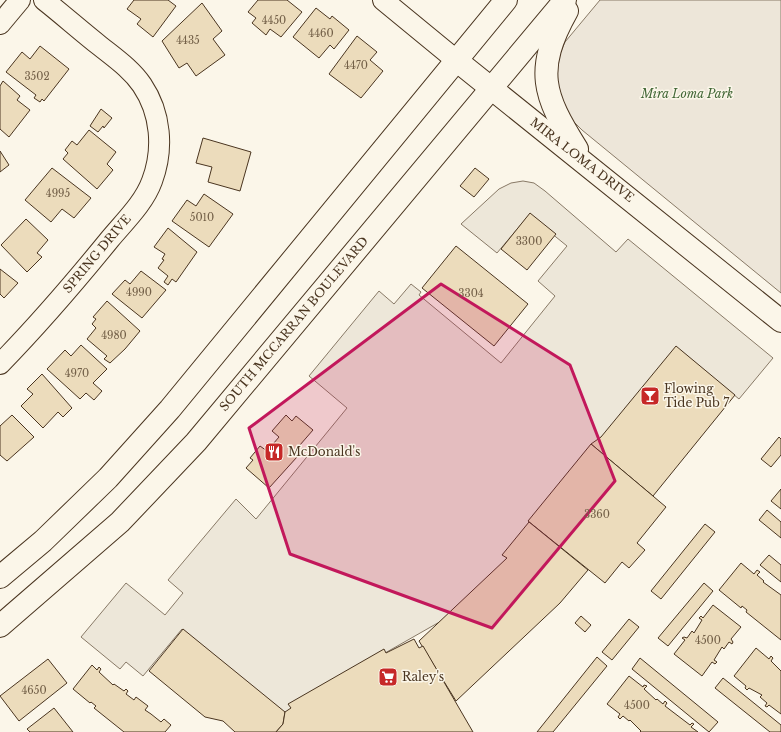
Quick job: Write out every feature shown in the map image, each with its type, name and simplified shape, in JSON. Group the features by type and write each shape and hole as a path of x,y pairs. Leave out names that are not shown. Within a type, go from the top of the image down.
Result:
{"main road":[{"path":"0,578 32,551 108,478 170,409 506,0"},
{"name":"SOUTH MCCARRAN BOULEVARD","path":"0,626 120,522 196,442 566,0"},
{"path":"573,0 549,49 546,70 547,86 553,108 586,164"},
{"name":"MIRA LOMA DRIVE","path":"456,60 781,321"},
{"path":"0,593 25,572 32,551"}],"street":[{"path":"0,24 20,0"},
{"name":"SPRING DRIVE","path":"0,364 74,283 142,200 152,182 158,162 160,140 158,128 152,103 142,86 129,70 44,0"},
{"name":"MIRA LOMA DRIVE","path":"383,0 456,60"}],"highlighted area":[{"path":"441,284 570,365 615,481 492,628 290,554 249,428"}],"green space":[{"name":"Mira Loma Park","path":"600,0 781,0 781,293 582,130 564,112 554,77 559,56 565,42"}],"shaded area":[{"path":"523,181 534,183 545,191 616,252 628,239 773,358 739,399 680,350 604,441 594,447 530,524 532,526 506,558 508,560 457,612 292,706 289,716 182,629 143,676 126,662 120,669 81,637 126,583 165,615 183,593 168,580 236,499 256,519 347,408 309,376 379,291 394,304 411,284 421,292 419,295 501,363 555,296 538,281 567,246 529,215 497,253 461,224 499,189 511,183"}],"building":[{"path":"134,0 168,0 176,6 153,37 137,24 141,19 127,9"},
{"path":"258,0 287,0 302,12 281,37 270,29 266,35 252,23 256,18 248,12"},
{"path":"202,3 222,31 213,39 225,55 196,76 187,63 179,68 162,41"},
{"path":"316,8 330,19 332,16 349,30 334,49 330,45 319,58 293,37"},
{"path":"357,36 377,52 370,60 383,71 361,98 329,74"},
{"path":"40,46 69,69 44,101 42,99 40,102 34,98 36,95 6,72 22,52 30,59"},
{"path":"3,81 20,96 17,100 30,110 9,137 0,129 0,86"},
{"path":"101,109 112,118 104,128 103,126 98,132 90,126"},
{"path":"89,130 116,152 107,164 113,170 97,189 63,159 68,153 65,150 72,141 77,145"},
{"path":"203,138 251,152 240,191 208,182 212,167 196,163"},
{"path":"0,151 9,165 0,172"},
{"path":"52,168 91,198 74,218 62,209 51,222 25,200"},
{"path":"475,168 489,179 474,197 460,186"},
{"path":"204,194 233,214 209,247 172,221 187,200 196,206"},
{"path":"530,213 556,234 527,270 501,249"},
{"path":"26,219 48,240 37,253 42,257 27,272 1,245"},
{"path":"168,228 197,252 176,282 172,279 168,285 164,282 168,276 158,268 164,260 162,259 165,254 154,247"},
{"path":"456,246 528,304 494,346 422,288"},
{"path":"0,269 18,283 4,298 0,294"},
{"path":"141,271 166,290 142,318 112,294 125,280 130,284"},
{"path":"107,301 140,331 125,349 110,363 104,359 107,356 87,339 96,328 92,324 96,319 93,317"},
{"path":"81,345 107,369 93,383 102,391 94,400 86,393 80,399 47,369 65,350 71,356"},
{"path":"676,346 735,395 653,496 591,444 601,437"},
{"path":"42,374 72,408 63,417 58,412 43,428 21,406 33,394 27,389"},
{"path":"12,415 34,437 7,461 0,455 0,426"},
{"name":"McDonald's","path":"286,415 292,421 296,416 313,430 293,453 297,457 269,488 246,468 253,460 250,458 260,446 267,451 279,437 272,431"},
{"path":"779,437 781,439 781,455 771,467 761,459"},
{"path":"591,444 666,507 637,543 645,550 629,568 622,562 605,583 528,521"},
{"path":"781,489 781,509 771,501"},
{"path":"767,510 781,522 781,538 759,520"},
{"path":"529,522 588,570 560,603 456,701 419,641 507,558 502,555"},
{"path":"705,524 715,532 661,599 651,591"},
{"path":"769,555 781,565 781,582 760,565"},
{"path":"741,563 754,574 757,570 760,572 757,575 764,581 763,582 781,595 781,640 746,612 747,610 742,606 741,608 719,590"},
{"path":"704,583 713,591 668,646 658,638"},
{"path":"713,605 741,627 731,639 733,642 732,644 729,642 724,649 722,647 714,660 717,662 715,664 712,662 702,676 674,654 685,640 682,638 687,638 692,631 694,633 702,620 699,618 701,616 703,618"},
{"path":"581,616 591,625 585,632 575,623"},
{"path":"629,619 639,627 612,660 602,652"},
{"path":"183,629 285,712 283,724 276,732 235,732 223,721 205,717 149,671"},
{"name":"Raley's","path":"414,639 419,648 423,646 473,732 276,732 283,724 285,712 291,708 288,704 384,649 386,653"},
{"path":"756,648 769,659 771,656 773,658 771,661 781,671 781,714 769,705 767,707 765,706 767,703 760,697 762,695 749,688 747,690 745,688 746,686 734,676"},
{"path":"597,657 607,666 553,732 537,732"},
{"path":"640,658 718,722 709,732 632,669"},
{"path":"48,659 67,683 19,721 0,696"},
{"path":"92,665 97,670 99,667 101,669 99,672 113,685 114,684 124,691 126,689 128,691 126,694 134,700 136,697 148,706 145,710 161,722 164,719 171,725 165,732 124,732 94,708 96,706 73,689"},
{"path":"629,676 643,687 644,685 647,686 644,689 656,700 657,699 663,704 665,701 667,703 665,706 690,725 692,723 694,724 691,727 698,732 640,732 641,731 630,720 629,721 623,716 620,719 618,717 620,714 607,704"},
{"path":"723,678 781,725 781,732 770,732 715,688"},
{"path":"54,708 73,732 30,732 27,729"}],"place":[{"name":"Flowing Tide Pub 7","path":"650,396"},
{"name":"McDonald's","path":"274,452"},
{"name":"Raley's","path":"388,677"}]}
